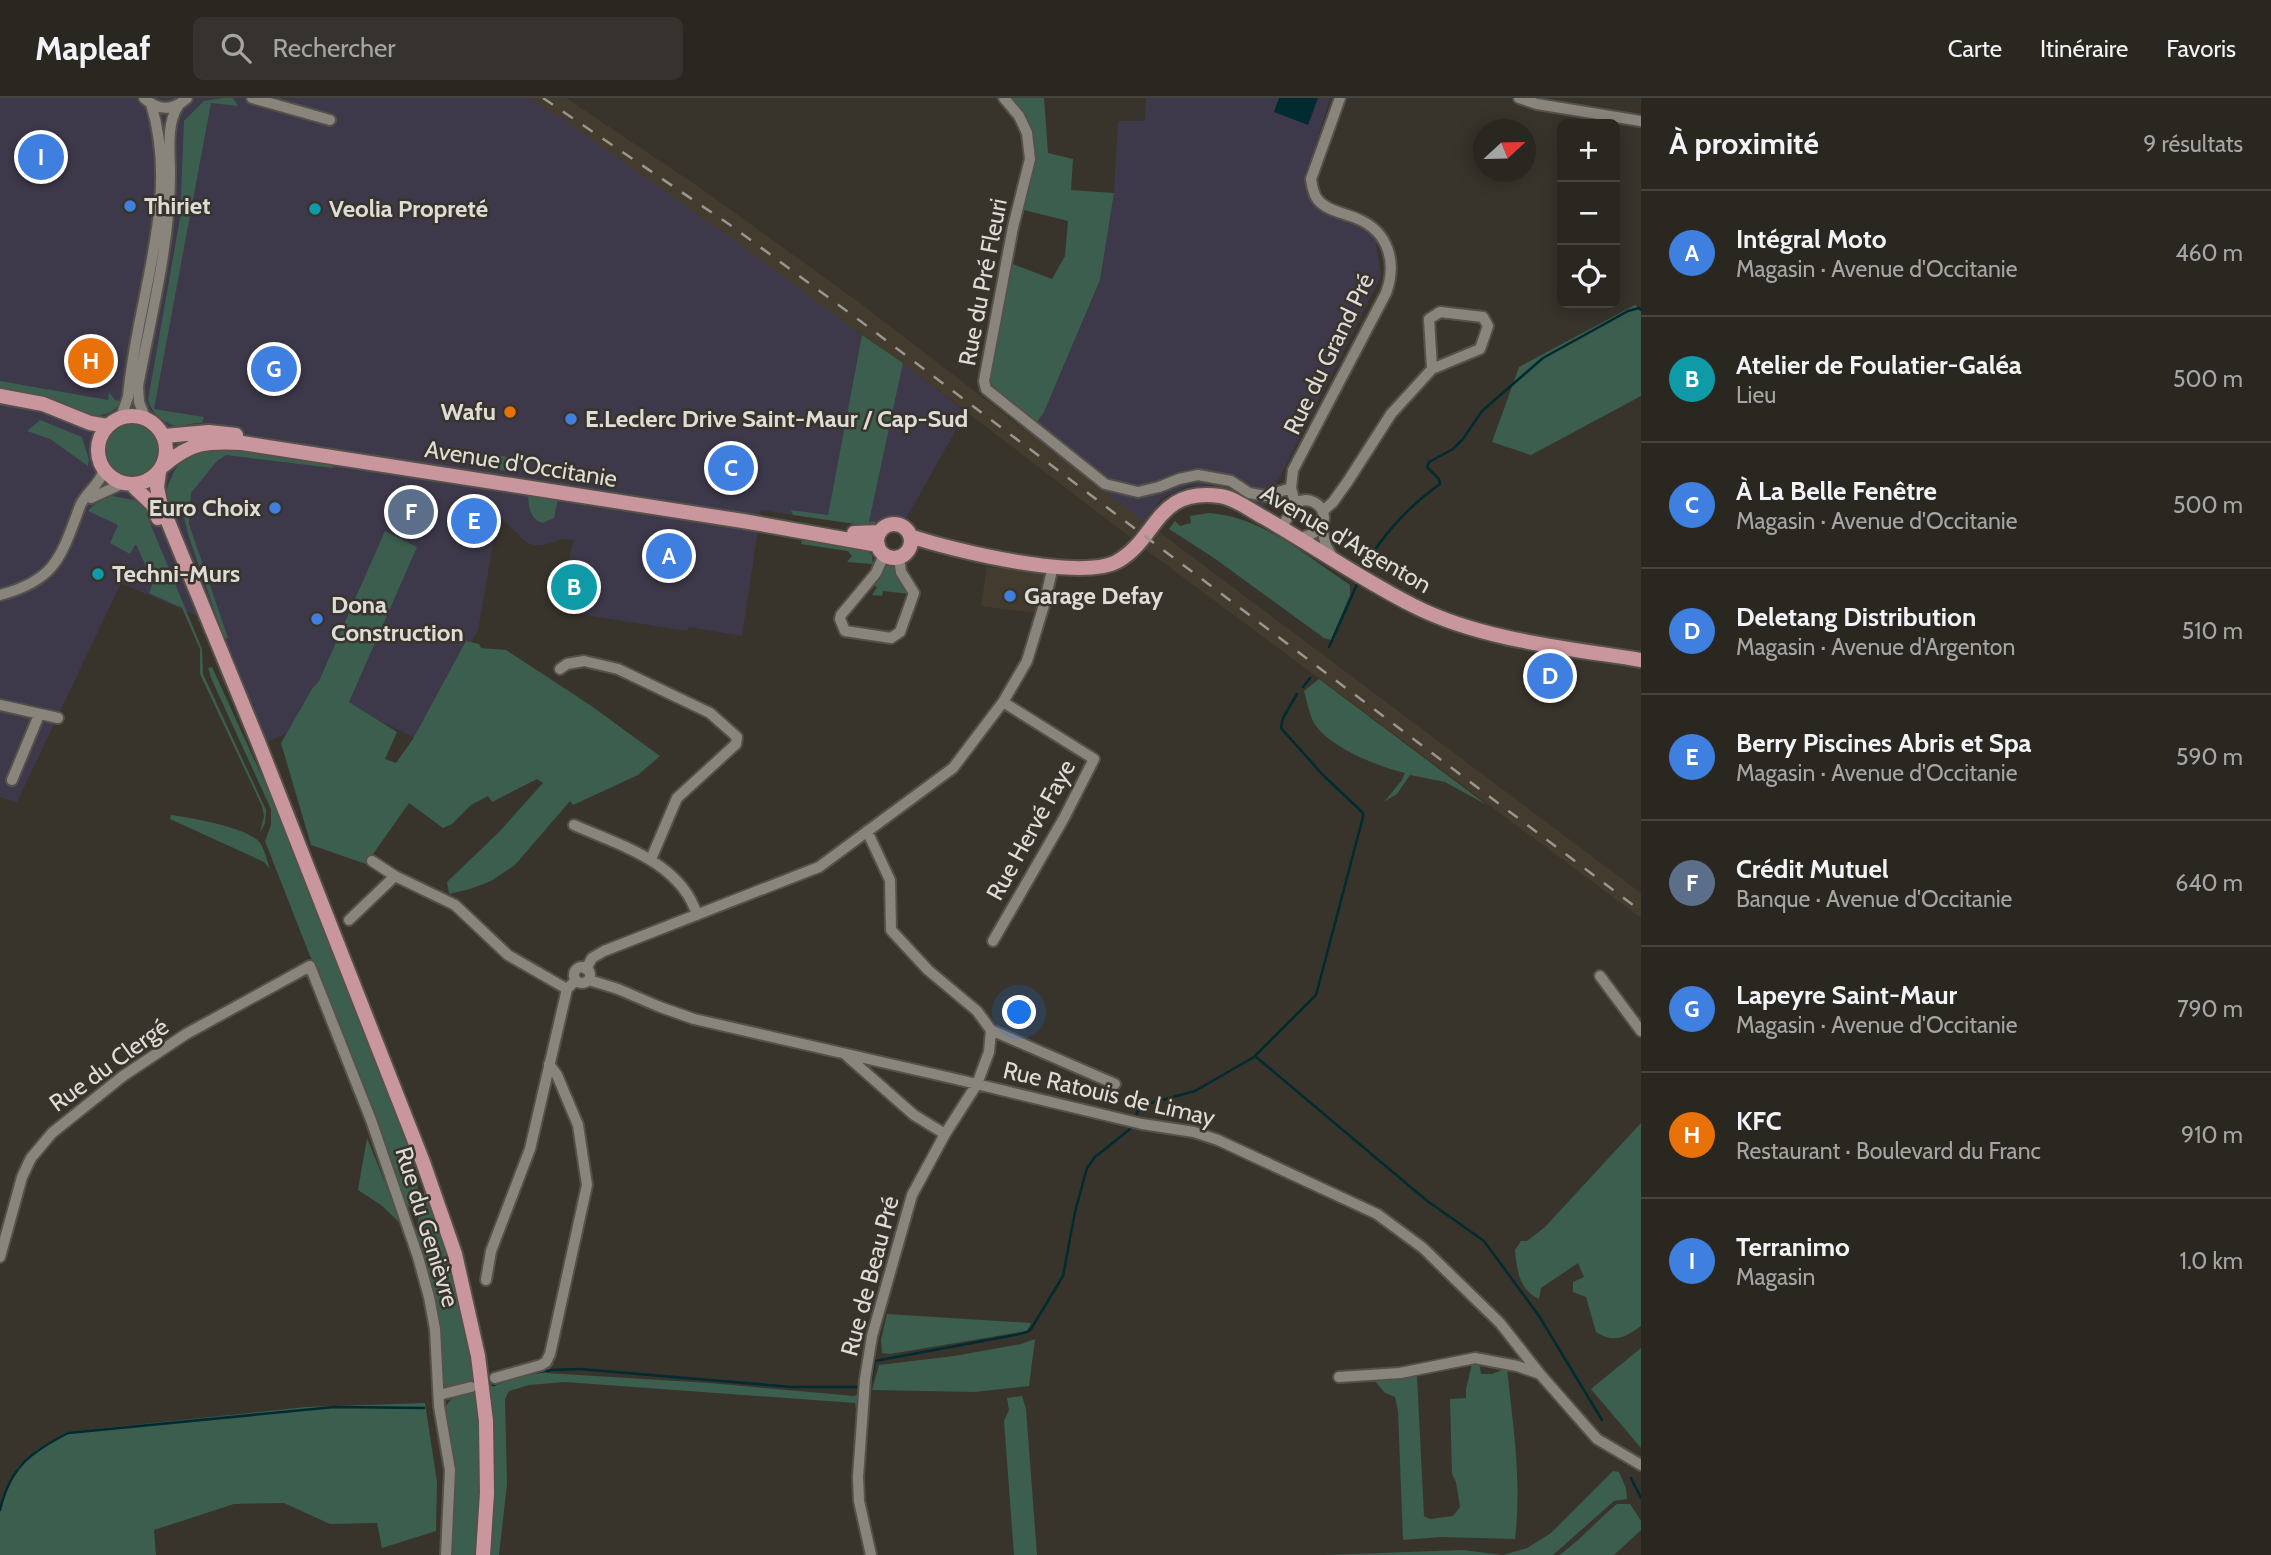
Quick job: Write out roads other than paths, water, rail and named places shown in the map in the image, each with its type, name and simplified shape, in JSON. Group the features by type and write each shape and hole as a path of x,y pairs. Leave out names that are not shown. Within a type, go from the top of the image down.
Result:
{"main road":[{"path":"0,396 43,404 90,423 107,426"},
{"path":"0,406 36,412 74,424 87,432 98,448"},
{"path":"264,760 225,677 153,505 127,484 113,478 104,470 99,459 100,436 107,426 121,417 145,417 157,425 164,436 167,450 157,487 160,502 264,760 418,1151 455,1254 478,1356 486,1421 487,1493 483,1555"},
{"name":"Avenue d'Occitanie","path":"164,436 219,432 863,534 893,546"},
{"name":"Avenue d'Occitanie","path":"161,469 190,447 220,442 242,443 852,540 893,546 953,549 1053,566"},
{"path":"127,484 146,481 161,469"},
{"name":"Avenue d'Argenton","path":"1053,566 1097,568 1118,561 1163,512 1179,501 1200,496 1222,496 1282,528 1415,607 1476,629 1641,660"}],"street":[{"path":"252,98 330,120"},
{"name":"Rue du Pré Fleuri","path":"1004,98 1023,123 1030,145 1030,159 1013,227 984,381 986,389 1105,484 1138,492 1198,475 1231,481 1250,493 1266,496 1291,488"},
{"name":"Rue du Grand Pré","path":"1291,488 1293,470 1392,278 1392,264 1387,246 1379,233 1359,219 1327,207 1317,199 1312,189 1311,179 1340,98"},
{"path":"1519,98 1537,104 1641,121"},
{"path":"148,101 164,108 182,102"},
{"path":"121,417 128,397 160,200 160,134 148,101"},
{"path":"145,417 138,386 169,215 170,133 173,113 182,102"},
{"path":"1322,511 1333,502 1348,481 1391,414 1432,369 1480,349 1488,326 1483,317 1440,313 1429,319 1432,369"},
{"path":"0,595 33,584 50,570 81,504 100,481 104,470"},
{"path":"79,510 97,494 127,484"},
{"path":"1282,528 1295,503 1291,488"},
{"path":"1295,503 1307,500 1315,503 1322,511 1326,546 1334,560"},
{"path":"1298,538 1307,537 1322,528"},
{"path":"893,546 901,572 914,593 900,632 891,638 845,631 840,620 841,615 876,573 893,546"},
{"path":"586,968 592,958 604,951 818,867 953,768 1003,702 1027,661 1053,566"},
{"path":"560,669 574,662 601,664 655,686 714,716 734,733 737,741 677,798 651,859"},
{"name":"Rue Hervé Faye","path":"993,941 1064,818 1094,759 1003,702"},
{"path":"0,705 58,719"},
{"path":"12,780 39,715"},
{"path":"573,825 651,859 677,882 697,915"},
{"path":"867,831 890,880 891,930 928,970 977,1011 990,1030 1115,1084"},
{"path":"372,861 395,876 455,905 508,955 567,989"},
{"path":"349,920 395,876"},
{"name":"Rue du Clergé","path":"0,1257 26,1166 52,1133 123,1076 186,1034 310,966"},
{"name":"Rue du Genièvre","path":"310,966 371,1120 418,1257 435,1329 439,1395 450,1471 446,1555"},
{"path":"576,981 584,983 589,980 590,973 586,968"},
{"path":"576,981 574,974 577,969 586,968"},
{"path":"1600,976 1641,1031"},
{"name":"Rue Ratouis de Limay","path":"589,980 694,1019 1142,1124 1194,1132 1218,1140 1377,1214 1423,1248 1500,1323 1597,1439 1641,1465"},
{"path":"486,1280 491,1251 530,1149 567,989 576,981"},
{"name":"Rue de Beau Pré","path":"871,1555 859,1501 858,1477 865,1379 872,1336 912,1195 945,1134 977,1084 989,1052 990,1030"},
{"path":"845,1054 914,1115 945,1134"},
{"path":"495,1378 541,1366 550,1354 587,1185 578,1125 557,1075 549,1064"},
{"path":"1339,1377 1401,1373 1475,1358 1517,1366 1540,1374"},
{"path":"439,1395 471,1387"}],"water":[{"path":"1279,98 1318,98 1308,125 1274,112"}],"waterway":[{"path":"1363,570 1396,523 1440,484 1439,479 1427,467 1429,462 1453,449 1482,411 1543,358 1628,311 1639,308 1641,310"},
{"path":"1329,647 1359,580"},
{"path":"1303,687 1310,678"},
{"path":"1135,1118 1140,1106 1195,1091 1254,1057 1316,995 1363,813 1322,774 1281,728 1283,718 1297,694"},
{"path":"1255,1056 1426,1200 1484,1241 1539,1316 1602,1420"},
{"path":"870,1385 875,1361 1015,1335 1031,1329 1063,1276 1075,1212 1087,1168 1095,1157 1130,1129 1132,1124"},
{"path":"526,1374 580,1369 792,1387 860,1387"},
{"path":"493,1385 503,1381"},
{"path":"0,1510 4,1495 24,1462 68,1433 334,1407 424,1408"},
{"path":"1631,1478 1641,1498"}],"railway":[{"path":"543,98 733,227 859,320 1641,911"}],"place":[{"name":"Terranimo","path":"41,157"},
{"name":"Thiriet","path":"130,206"},
{"name":"Veolia Propreté","path":"315,209"},
{"name":"KFC","path":"91,361"},
{"name":"Lapeyre Saint-Maur","path":"274,369"},
{"name":"Wafu","path":"510,412"},
{"name":"E.Leclerc Drive Saint-Maur / Cap-Sud","path":"571,419"},
{"name":"À La Belle Fenêtre","path":"731,468"},
{"name":"Euro Choix","path":"275,508"},
{"name":"Crédit Mutuel","path":"411,512"},
{"name":"Berry Piscines Abris et Spa","path":"474,521"},
{"name":"Intégral Moto","path":"669,556"},
{"name":"Techni-Murs","path":"98,574"},
{"name":"Atelier de Foulatier-Galéa","path":"574,587"},
{"name":"Garage Defay","path":"1010,596"},
{"name":"Dona Construction","path":"317,619"},
{"name":"Deletang Distribution","path":"1550,676"}]}
